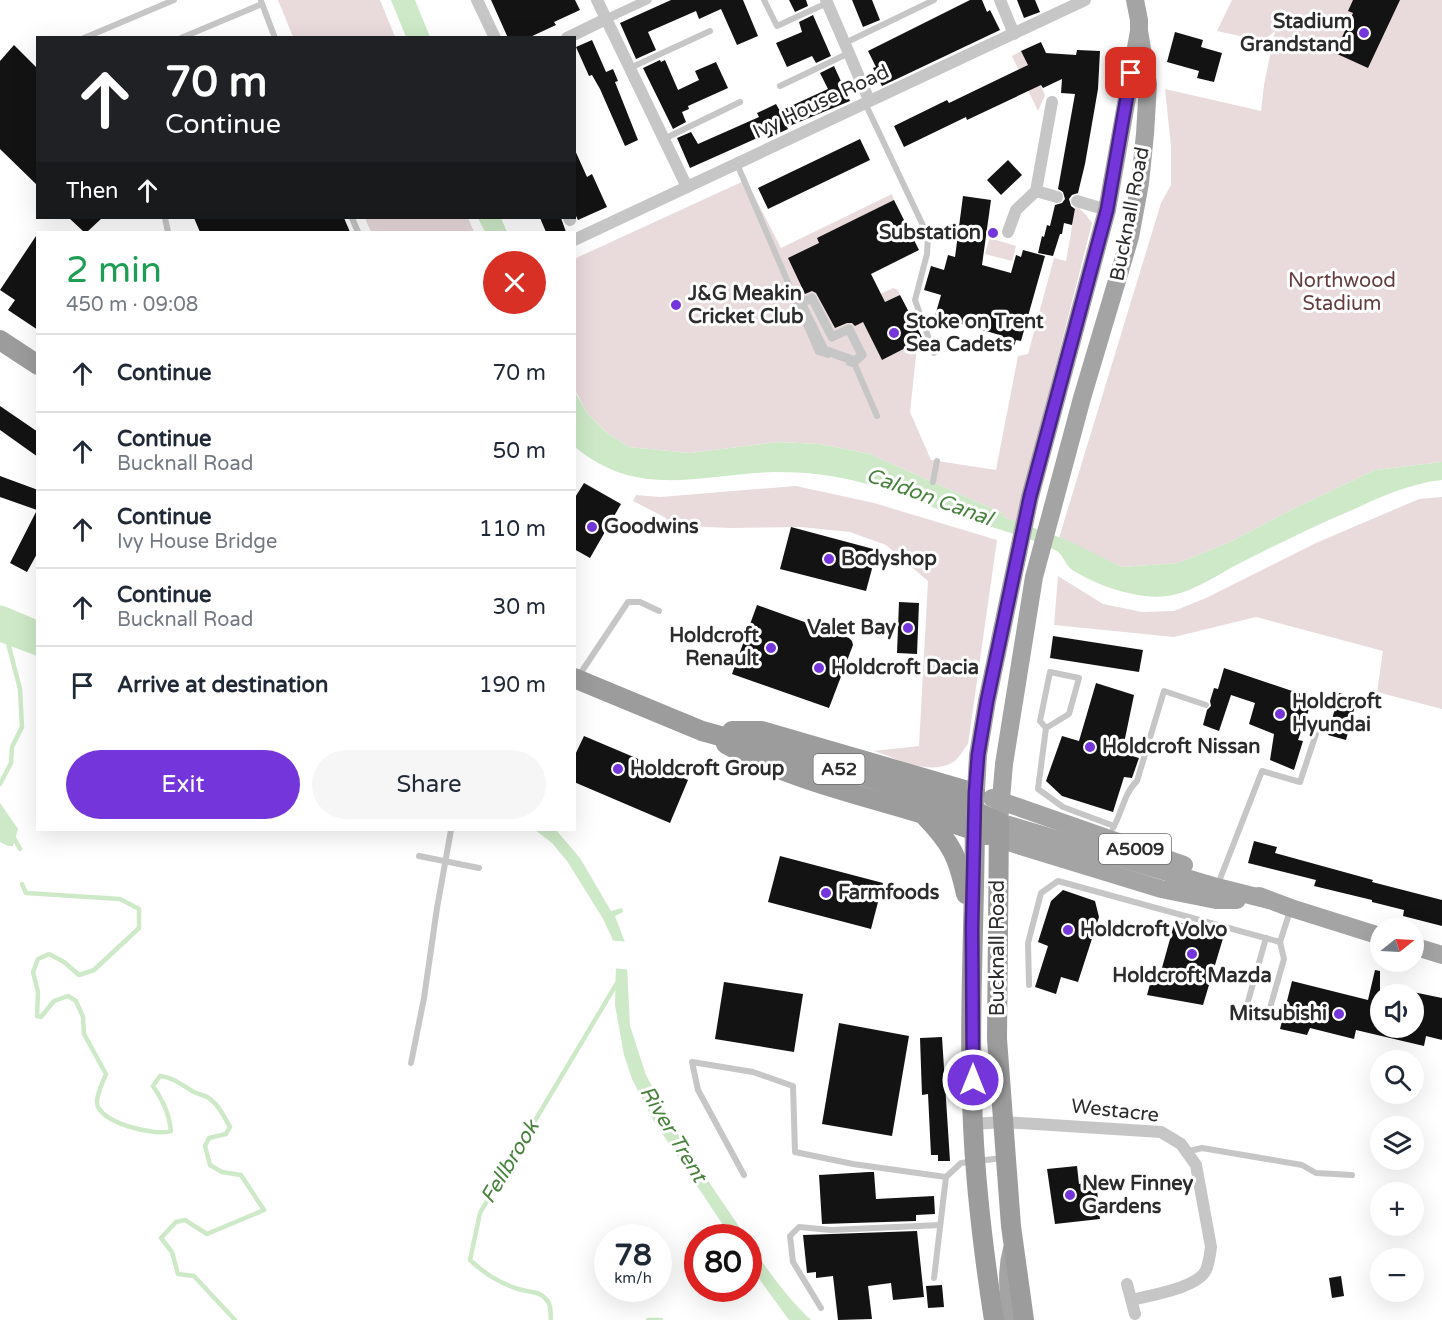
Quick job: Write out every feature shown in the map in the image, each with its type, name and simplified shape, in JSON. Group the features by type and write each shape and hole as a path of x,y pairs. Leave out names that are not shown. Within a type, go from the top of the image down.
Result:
{"highway":[{"path":"0,340 36,364"},
{"name":"A52","path":"576,679 702,731 755,760 821,783 922,813 943,834 953,849 960,866 972,927"},
{"path":"702,731 762,730 975,802 998,831"},
{"path":"972,927 975,802"},
{"path":"922,813 975,831 998,831"},
{"name":"Bucknall Road","path":"998,831 997,1039 1013,1244 1024,1320"},
{"name":"Bucknall Road","path":"972,927 975,1161 994,1320"}],"main road":[{"path":"1135,0 1139,25"},
{"path":"1139,25 1151,0"},
{"name":"Bucknall Road","path":"975,802 978,755 987,701 1015,568 1030,497 1107,210 1139,25"},
{"name":"Bucknall Road","path":"998,831 1006,754 1034,577 1051,508 1130,237 1138,194 1148,84 1139,25"},
{"path":"975,802 1000,801"},
{"name":"A5009","path":"1000,801 1105,838 1219,883 1370,933"},
{"name":"A5009","path":"998,831 1105,838"},
{"name":"A5009","path":"998,831 1161,889 1216,900 1269,900"},
{"path":"1424,949 1442,955"},
{"path":"1012,1320 1007,1282 1008,1262 1013,1244"}],"street":[{"path":"477,0 494,36"},
{"path":"597,0 687,187"},
{"path":"571,36 647,0"},
{"path":"1000,0 1014,34"},
{"name":"Ivy House Road","path":"576,239 1085,0"},
{"path":"826,1 867,101"},
{"path":"1008,232 1016,210 1036,191 1052,102"},
{"path":"1036,191 1057,197"},
{"path":"1077,201 1107,210"},
{"path":"812,298 832,337 849,329 862,355 855,361 824,350 801,303 812,298"},
{"name":"Westacre","path":"973,1124 1003,1122 1161,1132 1181,1144 1196,1165 1211,1247 1205,1273 1192,1284 1132,1300"},
{"path":"1127,1284 1135,1314"}],"lane":[{"path":"89,36 174,0"},
{"path":"764,0 777,26 826,1"},
{"path":"913,0 916,9"},
{"path":"780,86 934,0"},
{"path":"186,36 262,2 274,36"},
{"path":"630,69 710,31"},
{"path":"867,101 928,236 927,254 915,300 934,353"},
{"path":"664,140 740,102"},
{"path":"737,164 818,352 855,364 877,416"},
{"path":"933,482 937,461"},
{"path":"576,679 628,602 640,602 659,611"},
{"path":"1046,728 1069,714 1079,678 1050,672 1040,721 1046,728 1038,789 1105,838 1119,818 1129,788 1137,781 1164,691 1206,705"},
{"path":"1219,883 1262,771 1300,782 1318,728"},
{"path":"411,1063 424,998 436,908 451,831"},
{"path":"419,856 479,868"},
{"path":"1029,985 1028,943 1041,893 1058,880 1280,942"},
{"path":"1268,1015 1284,959 1280,942 1291,908"},
{"path":"1245,1012 1266,938"},
{"path":"744,1175 698,1090 692,1062 753,1072 793,1086 795,1152 853,1164 946,1177"},
{"path":"1186,1152 1202,1148 1302,1164 1316,1173 1352,1175"},
{"path":"934,1278 946,1177 961,1163 1005,1158"},
{"path":"821,1308 793,1262 790,1236 799,1227 831,1230 940,1225"}],"green space":[{"path":"278,0 380,0 395,36 293,36"},
{"name":"Northwood Stadium","path":"1232,0 1442,0 1442,462 1375,470 1230,542 1178,563 1122,567 1059,538 1161,203 1171,185 1171,146 1165,89 1261,111 1275,31 1263,41 1217,31"},
{"path":"1021,51 1035,72 1045,95 1038,111 1012,56"},
{"path":"746,180 781,248 892,194 894,200 817,239 841,288 857,305 893,288 898,290 900,295 860,316 882,360 911,345 912,348 917,347 910,412 931,460 996,470 1018,356 1028,354 1054,258 1066,261 1076,205 1092,223 1016,522 1006,518 1002,513 870,454 820,444 778,442 690,453 629,447 607,433 587,413 576,392 576,258"},
{"path":"365,219 468,219 474,231 462,231 371,231"},
{"path":"990,238 1016,246 1012,261 985,254"},
{"path":"796,486 874,503 997,540 968,744 956,760 947,765 926,767 874,751 919,746 928,581 886,545 850,532 801,527 730,528 663,525 666,518 633,501 636,495 660,497"},
{"path":"1442,497 1442,709 1377,692 1383,651 1256,617 1174,637 1054,625 1058,576 1103,604 1142,612 1174,611 1206,598 1316,543 1419,499"}],"water":[{"path":"391,0 415,0 430,36 406,36"},
{"path":"478,219 501,219 507,231 484,231"},
{"name":"Caldon Canal","path":"576,394 587,413 607,433 629,447 690,453 778,442 820,444 870,454 1002,513 1006,518 1067,540 1122,567 1178,563 1230,542 1375,470 1442,462 1442,480 1406,488 1372,501 1322,523 1190,589 1161,597 1134,594 1107,587 1071,569 1057,551 1033,540 852,480 820,474 787,472 749,473 697,479 648,479 623,474 599,464 576,448"},
{"path":"0,631 36,646 36,656 0,642"},
{"path":"0,803 18,829 13,846 0,842"},
{"path":"536,831 557,831 580,858 611,911 622,908 623,912 615,916 626,945 630,1026 646,1075 684,1145 737,1224 722,1224 652,1118 632,1079 624,1055 615,1005 616,964 612,938 602,917 567,861 552,843"},
{"path":"762,1261 785,1292 811,1320 789,1320 762,1283"}],"pier":[{"path":"609,940 628,942 631,970 613,968"}],"building":[{"path":"491,0 575,0 580,10 554,22 556,25 532,36 507,36"},
{"path":"671,0 743,0 758,36 737,45 721,9 699,19 696,11 648,32 656,50 636,59 620,23"},
{"path":"789,0 806,0 808,6 795,12"},
{"path":"852,0 872,0 880,20 863,27"},
{"path":"970,0 982,0 987,12 990,10 1000,30 882,86 868,51"},
{"path":"1017,0 1035,0 1040,12 1024,18"},
{"name":"Stadium Grandstand","path":"1353,0 1400,0 1368,68 1335,53 1353,13 1348,11"},
{"path":"813,15 831,56 816,63 812,56 787,67 776,43 802,32 799,22"},
{"path":"1175,32 1203,40 1201,47 1222,53 1214,82 1197,78 1199,71 1167,62"},
{"path":"592,40 606,72 613,69 618,81 615,82 638,140 625,146 600,89 592,75 589,76 576,47"},
{"path":"1041,42 1046,53 1076,55 1077,50 1100,51 1098,89 1085,164 1078,193 1069,199 1071,206 1075,209 1072,225 1064,223 1053,256 1038,253 1042,236 1044,237 1047,225 1050,226 1055,205 1062,203 1065,199 1063,192 1058,189 1075,94 1061,93 1062,79 1043,88 1041,85 967,120 966,117 904,147 894,126 947,100 949,103 1028,65 1021,51"},
{"path":"14,45 36,67 36,184 0,149 0,61"},
{"path":"660,60 661,62 665,60 678,90 699,80 695,71 716,62 728,88 688,106 689,109 682,112 686,122 673,129 643,68"},
{"path":"834,66 850,101 787,127 788,129 768,138 766,134 690,168 677,138 691,132 698,144 759,117 757,113 776,104 780,111 828,89 820,73"},
{"path":"860,139 870,160 768,209 758,188"},
{"path":"576,152 587,177 592,174 607,207 578,220 576,216"},
{"path":"1008,160 1022,175 1001,195 987,180"},
{"path":"963,196 991,200 982,265 1011,273 1016,255 1021,257 1023,250 1045,256 1021,341 1016,340 1014,346 1002,342 1003,336 935,316 941,295 924,290 931,266 944,270 948,255 955,257"},
{"path":"894,200 919,250 871,274 885,302 900,295 923,339 882,360 863,322 855,326 847,323 835,328 816,293 812,291 805,294 788,258 819,243 817,238"},
{"path":"70,219 101,219 88,231 83,231"},
{"path":"194,219 344,219 350,231 200,231"},
{"path":"540,219 561,219 566,231 546,231"},
{"path":"36,236 36,329 8,310 15,300 0,290"},
{"path":"0,406 36,431 36,456 0,430"},
{"path":"0,476 36,489 36,510 0,497"},
{"name":"Goodwins","path":"584,483 621,504 590,558 576,550 576,496"},
{"path":"36,512 36,556 27,572 10,563"},
{"name":"Bodyshop","path":"791,527 877,550 866,591 780,569"},
{"name":"Valet Bay","path":"899,602 919,603 917,654 897,653"},
{"path":"757,605 852,641 853,645 829,708 732,674"},
{"path":"1053,636 1143,650 1139,672 1050,658"},
{"name":"Holdcroft Hyundai","path":"1224,668 1313,698 1298,740 1303,741 1294,770 1270,760 1274,734 1249,724 1255,703 1231,695 1219,731 1203,725 1207,710 1211,706 1210,701 1214,688 1218,689"},
{"name":"Holdcroft Nissan","path":"1096,683 1134,695 1122,753 1139,758 1132,778 1124,777 1113,812 1062,796 1046,781 1062,736 1079,741"},
{"path":"1339,693 1357,698 1346,740 1328,735"},
{"name":"Holdcroft Group","path":"584,736 688,780 670,823 576,783 576,753"},
{"path":"1254,841 1277,847 1275,853 1442,900 1442,926 1424,921 1424,918 1403,916 1404,910 1372,902 1372,900 1314,886 1316,880 1248,863"},
{"name":"Farmfoods","path":"780,856 883,883 871,929 768,902"},
{"name":"Holdcroft Volvo","path":"1063,890 1095,901 1099,917 1078,982 1061,977 1056,994 1035,987 1048,946 1038,942 1051,901"},
{"name":"Holdcroft Mazda","path":"1175,921 1224,935 1203,1005 1147,995 1153,973 1160,975"},
{"path":"1375,972 1380,972 1380,984 1372,984"},
{"path":"1292,981 1368,1000 1370,991 1370,1033 1356,1030 1354,1039 1310,1028 1307,1035 1280,1029"},
{"path":"724,982 803,994 794,1052 715,1039"},
{"path":"1424,994 1442,998 1442,1040 1426,1036 1424,1046 1390,1038 1424,1038"},
{"path":"839,1023 909,1036 892,1136 822,1124"},
{"path":"942,1037 950,1161 938,1161 938,1155 931,1155 928,1094 922,1095 920,1038"},
{"name":"New Finney Gardens","path":"1077,1166 1079,1184 1085,1183 1086,1191 1097,1190 1100,1219 1055,1224 1047,1169"},
{"path":"874,1172 876,1199 934,1196 935,1214 916,1215 916,1221 822,1224 819,1175"},
{"path":"917,1231 924,1297 893,1300 891,1283 868,1286 872,1319 838,1320 833,1276 816,1278 816,1272 807,1273 803,1235"},
{"path":"1341,1276 1344,1296 1332,1298 1329,1278"},
{"path":"942,1285 944,1307 928,1308 926,1286"}],"waterway":[{"name":"River Trent","path":"0,619 36,634"},
{"path":"0,784 11,763 12,747 22,727 20,689 2,620"},
{"path":"13,836 20,849"},
{"path":"22,884 26,893 120,899 139,909 139,928 94,970 79,975 64,962 49,954 38,959 33,972 38,992 37,1016 41,1017 54,1001 68,996 76,1001 83,1017 84,1034 106,1074 97,1099 99,1109 116,1122 153,1132 171,1131 165,1107 153,1086 160,1076 174,1080 207,1097 220,1110 230,1127 226,1134 209,1138 205,1146 210,1165 222,1172 241,1175 264,1210 207,1234 185,1220 176,1222 161,1238 172,1252 178,1274 194,1276 235,1320"},
{"name":"Fellbrook","path":"551,1320 550,1305 542,1296 498,1280 470,1260 480,1213 617,983"},
{"name":"Fellbrook","path":"648,1320 661,1320"}],"place":[{"name":"Stadium Grandstand","path":"1364,33"},
{"name":"Substation","path":"993,233"},
{"name":"J&G Meakin Cricket Club","path":"676,305"},
{"name":"Stoke on Trent Sea Cadets","path":"894,333"},
{"name":"Goodwins","path":"592,527"},
{"name":"Bodyshop","path":"829,559"},
{"name":"Valet Bay","path":"908,628"},
{"name":"Holdcroft Renault","path":"771,648"},
{"name":"Holdcroft Dacia","path":"819,668"},
{"name":"Holdcroft Hyundai","path":"1280,714"},
{"name":"Holdcroft Nissan","path":"1090,747"},
{"name":"Holdcroft Group","path":"618,769"},
{"name":"Farmfoods","path":"826,893"},
{"name":"Holdcroft Volvo","path":"1068,930"},
{"name":"Holdcroft Mazda","path":"1192,954"},
{"name":"Mitsubishi","path":"1339,1014"},
{"name":"New Finney Gardens","path":"1070,1195"}],"route":[{"path":"973,1080 972,927 978,755 987,701 1030,497 1107,210 1131,73"}]}
